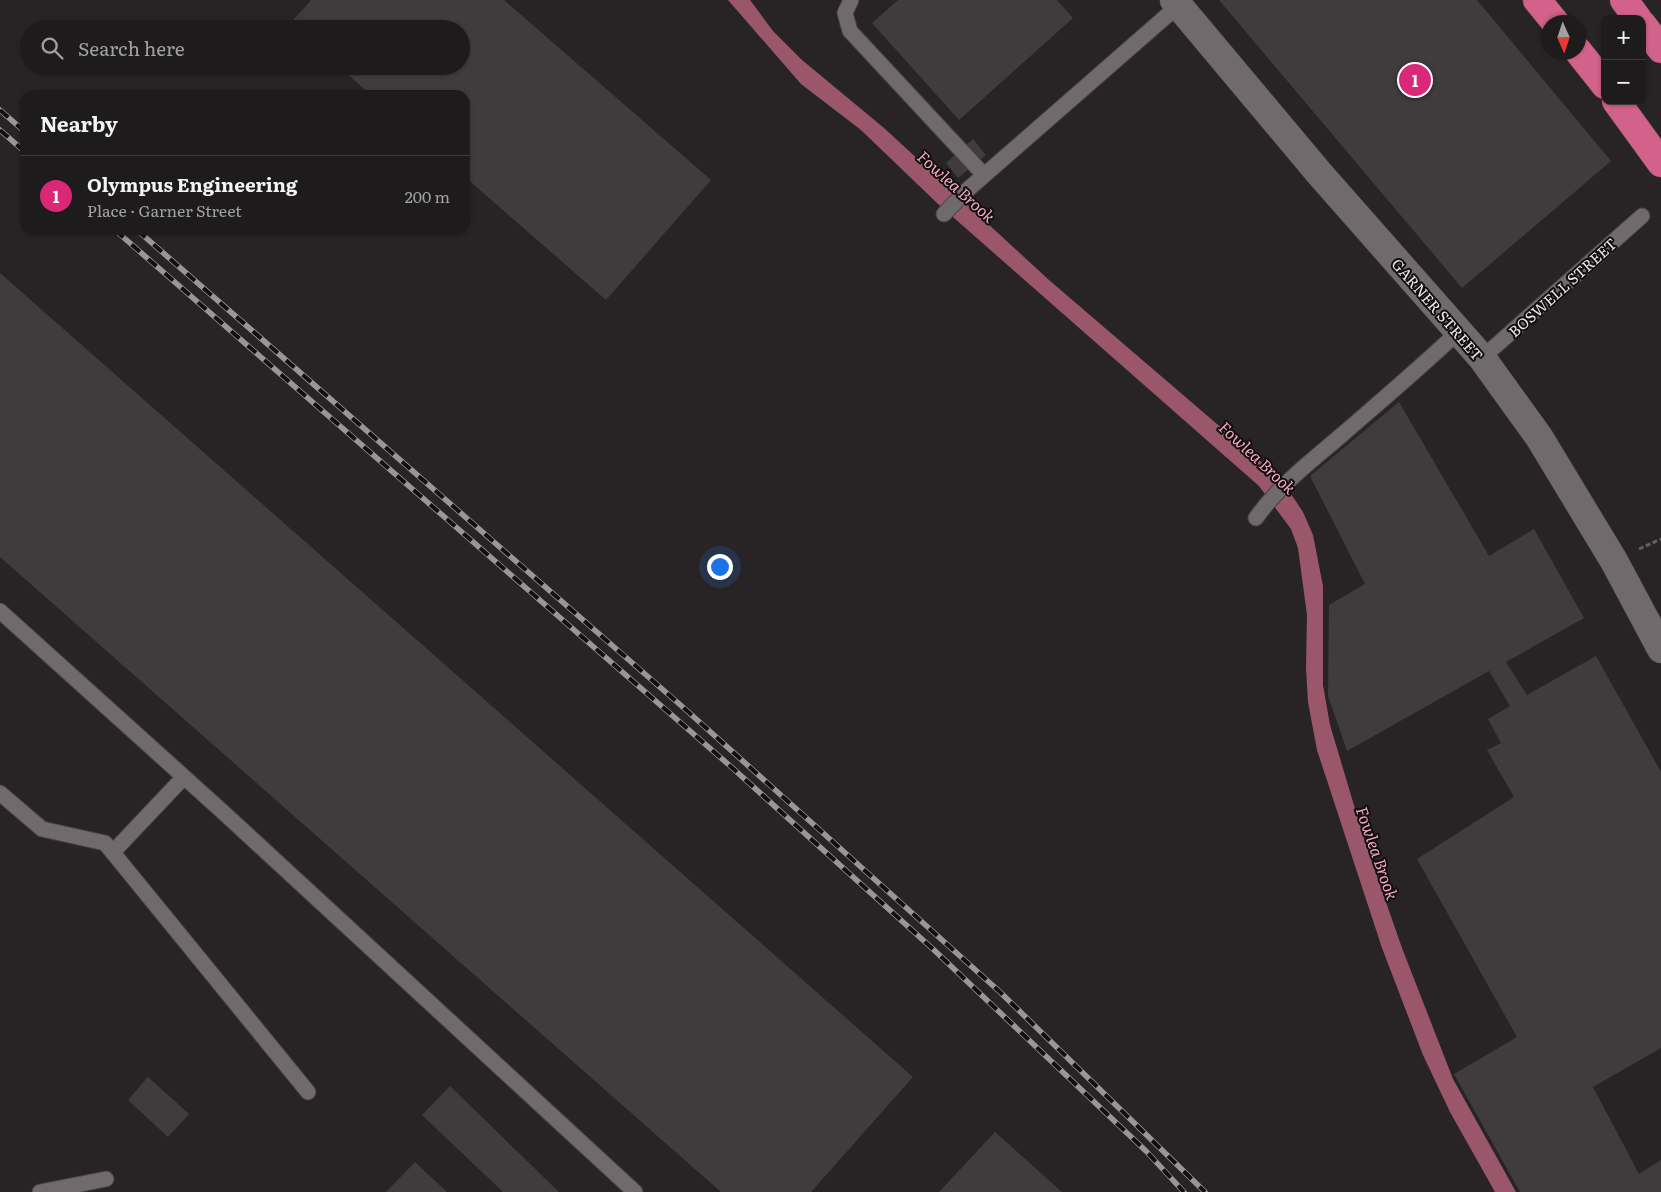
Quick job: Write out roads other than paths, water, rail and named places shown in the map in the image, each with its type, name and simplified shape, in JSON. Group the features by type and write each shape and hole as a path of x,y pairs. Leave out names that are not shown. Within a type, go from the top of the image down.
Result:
{"highway":[{"path":"1537,0 1549,15"},
{"path":"1624,0 1635,15"},
{"path":"1646,29 1661,49"},
{"path":"1585,60 1601,80"},
{"path":"1619,105 1661,163"}],"street":[{"name":"GARNER STREET","path":"1176,2 1319,173 1482,358 1539,437 1614,561 1661,648"}],"lane":[{"path":"851,0 845,13 850,31 984,175"},
{"path":"944,214 965,192 1176,2"},
{"name":"BOSWELL STREET","path":"1482,358 1642,216"},
{"path":"1256,518 1267,503 1289,480 1414,373 1458,332"},
{"path":"0,610 635,1192"},
{"path":"113,852 184,777"},
{"path":"0,793 42,828 105,843 308,1092"},
{"path":"40,1192 106,1180"}],"railway":[{"path":"0,110 20,128"},
{"path":"0,130 20,148"},
{"path":"121,235 728,764 934,950 1146,1151 1184,1192"},
{"path":"143,235 685,709 1000,992 1205,1192"}],"place":[{"name":"Olympus Engineering","path":"1415,80"}],"water label":[{"name":"Fowlea Brook","path":"957,186"},
{"name":"Fowlea Brook","path":"1258,457"},
{"name":"Fowlea Brook","path":"1378,853"}]}
